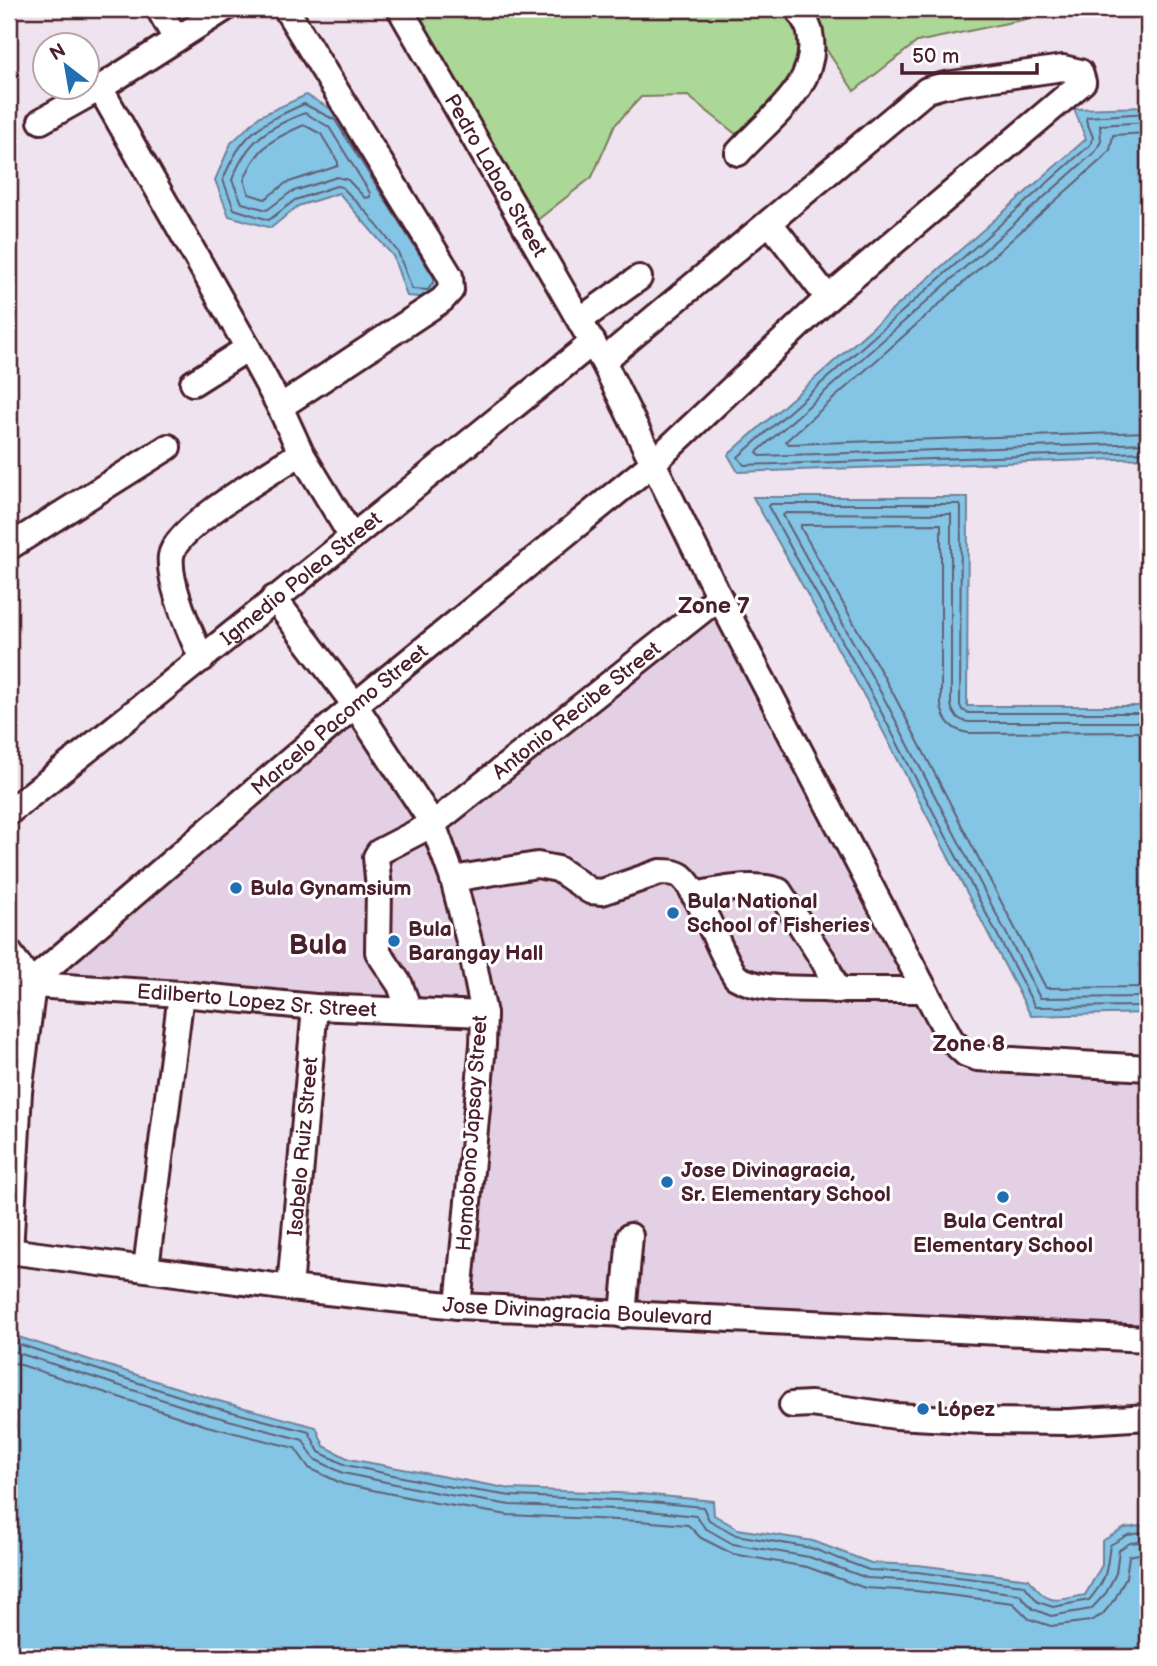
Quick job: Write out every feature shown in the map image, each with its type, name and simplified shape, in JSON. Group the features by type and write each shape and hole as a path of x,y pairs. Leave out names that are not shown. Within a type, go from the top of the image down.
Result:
{"street":[{"path":"159,9 176,39"},
{"path":"102,87 224,9"},
{"path":"280,407 442,300 451,290 450,276 286,9"},
{"name":"Pedro Labao Street","path":"400,9 598,352 719,597 951,1040 966,1054 977,1058 1148,1068"},
{"path":"738,153 799,88 808,69 811,52 810,31 798,9"},
{"name":"Igmedio Polea Street","path":"9,812 352,537 770,223 928,90 945,85 1063,68 1080,72 1083,82 828,298"},
{"path":"102,92 248,348 301,453 352,537"},
{"path":"41,121 75,102"},
{"path":"770,223 828,298"},
{"path":"580,320 639,278"},
{"name":"Marcelo Pacomo Street","path":"9,1001 355,705 653,463 828,298"},
{"path":"192,383 248,348"},
{"path":"9,547 168,447"},
{"path":"202,659 178,597 170,568 171,553 176,543 197,523 230,498 301,453"},
{"name":"Antonio Recibe Street","path":"409,1010 400,985 378,952 379,889 376,857 384,847 433,824 719,597"},
{"name":"Homobono Japsay Street","path":"274,598 355,705 433,824 453,878 484,1014 458,1306"},
{"path":"453,878 537,865 558,869 590,891 602,892 660,872 668,872 684,879 736,977 748,984 812,990 924,989"},
{"path":"694,895 764,886 779,891 825,963 837,990"},
{"path":"9,951 32,984 19,1092 9,1252"},
{"name":"Edilberto Lopez Sr. Street","path":"32,984 181,994 314,1007 484,1014"},
{"path":"146,1268 181,994"},
{"name":"Isabelo Ruiz Street","path":"290,1288 314,1007"},
{"path":"623,1315 630,1236"},
{"name":"Jose Divinagracia Boulevard","path":"9,1252 290,1288 458,1306 1148,1339"},
{"path":"792,1405 896,1416 985,1421 1068,1422 1148,1418"}],"shaded area":[{"path":"719,610 957,1070 1148,1082 1148,1332 462,1300 498,1004 443,821"},
{"path":"357,713 430,834 474,1008 40,978"}],"green space":[{"path":"405,9 802,9 819,49 752,147 688,96 641,97 615,125 592,177 536,221"},
{"path":"808,9 1074,9 917,42 854,91 824,46"}],"water":[{"path":"306,95 340,114 444,281 431,298 407,296 393,256 339,193 298,206 271,228 229,216 215,180 231,143 260,116"},
{"path":"1148,107 1148,458 738,472 728,455 1086,139 1074,109"},
{"path":"753,497 968,497 967,706 1148,706 1148,1013 1031,1016 872,710"},
{"path":"9,1334 215,1400 316,1427 324,1446 349,1459 511,1489 641,1494 713,1501 714,1515 738,1529 813,1541 871,1563 918,1565 1029,1579 1041,1594 1052,1599 1085,1595 1102,1565 1102,1541 1125,1528 1148,1525 1148,1657 9,1657"}],"place":[{"name":"Bula Gynamsium","path":"236,888"},
{"name":"Bula National School of Fisheries","path":"673,913"},
{"name":"Bula Barangay Hall","path":"394,941"},
{"name":"Jose Divinagracia, Sr. Elementary School","path":"667,1182"},
{"name":"Bula Central Elementary School","path":"1003,1197"},
{"name":"López","path":"923,1409"}],"district":[{"name":"Zone 7","path":"714,606"},
{"name":"Bula","path":"318,945"},
{"name":"Zone 8","path":"969,1044"}]}
